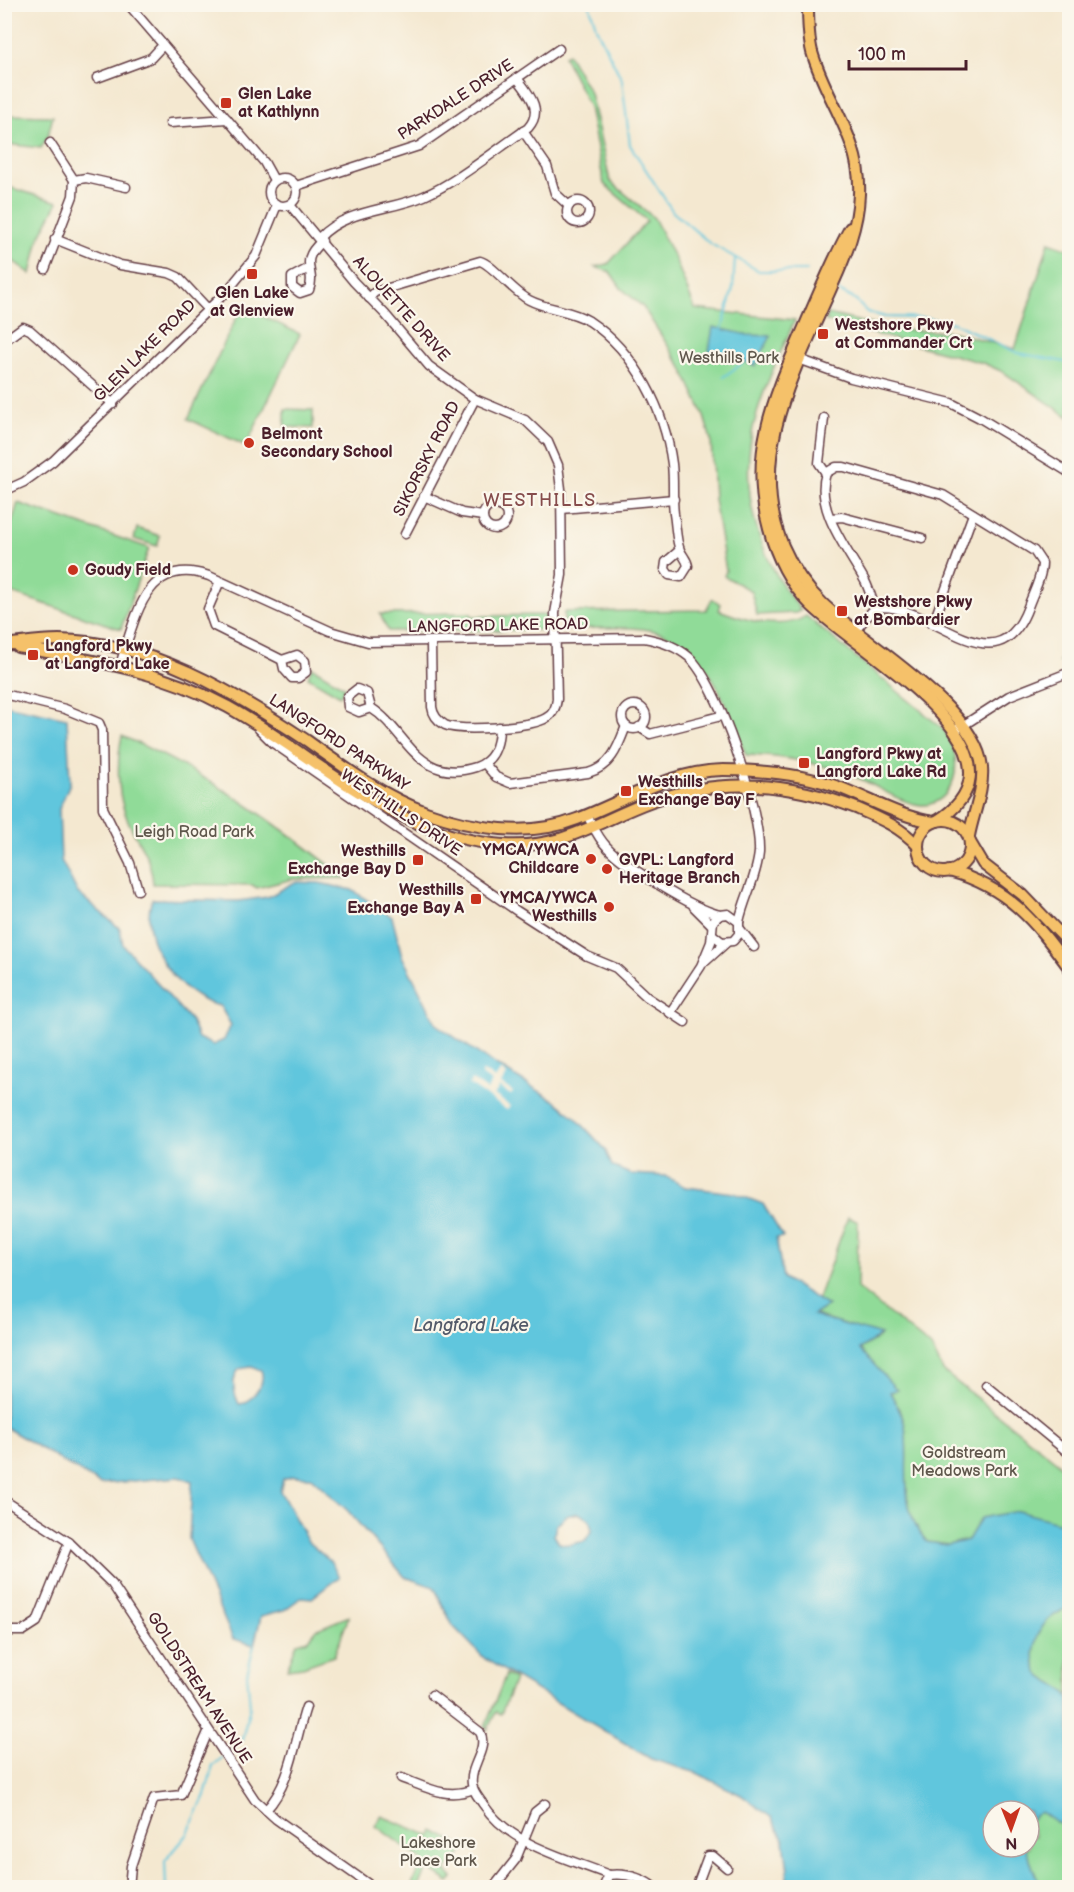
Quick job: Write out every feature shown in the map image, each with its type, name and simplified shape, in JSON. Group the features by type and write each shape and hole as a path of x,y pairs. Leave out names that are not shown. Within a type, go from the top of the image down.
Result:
{"main road":[{"path":"808,4 812,51 852,142 859,165 860,195 855,220 831,267 796,358 773,434 770,477 773,512 782,544 794,568 821,602 852,634 948,706 980,755 982,768 980,793 969,839 968,857 963,864 949,871"},
{"name":"LANGFORD PARKWAY","path":"5,645 59,640 125,650 216,685 257,708 369,783 425,812 456,822 519,830 550,827 587,815 667,780 718,770 744,770 824,782 901,815 935,821"},
{"name":"LANGFORD PARKWAY","path":"5,645 120,665 198,693 254,723 370,801 423,827 453,836 496,844 531,844 554,841 594,828 649,802 675,794 707,787 748,785 792,789 836,800 894,825 918,846"},
{"path":"960,727 968,756 970,781 958,804 922,831 918,846 927,865 941,871 949,871 982,881 1004,894 1068,962"},
{"path":"935,821 952,821 965,830 983,864 1023,895 1070,944"}],"street":[{"path":"128,4 264,162 274,180"},
{"path":"96,78 151,58 163,45"},
{"name":"PARKDALE DRIVE","path":"296,186 326,174 411,150 559,49"},
{"path":"307,269 311,253 320,239 340,221 414,200 435,191 523,131 535,119 536,109 533,100 517,78"},
{"path":"170,123 227,119"},
{"path":"523,131 547,166 555,193 569,206"},
{"path":"45,269 73,196 74,180 50,143"},
{"path":"285,177 296,186 296,197 290,205 277,205 271,200 268,192 274,180 285,177"},
{"path":"74,180 86,178 126,187"},
{"name":"GLEN LAKE ROAD","path":"4,491 24,482 53,461 208,309 256,256 277,205"},
{"name":"ALOUETTE DRIVE","path":"290,205 429,366 475,399 525,420 541,433 558,465 562,509 562,575 555,605 557,699 553,712 540,721 499,727"},
{"path":"55,239 120,265 169,273 178,277 208,309"},
{"path":"369,298 375,292 480,261 488,265 504,282 526,298 589,321 624,355 654,401 670,453 680,550"},
{"path":"4,341 23,327 30,330 113,404"},
{"path":"796,358 858,380 951,403 1070,473"},
{"name":"SIKORSKY ROAD","path":"405,534 475,399"},
{"path":"824,418 819,463 826,473 825,488 831,518 847,556 865,581 875,608"},
{"path":"826,473 836,467 844,467 943,495 1039,555 1042,567 1020,626 998,642 974,642 895,607 875,608 852,634"},
{"path":"424,496 462,513 483,516"},
{"path":"562,509 674,499"},
{"path":"933,624 973,514"},
{"path":"831,518 842,517 922,538"},
{"name":"LANGFORD LAKE ROAD","path":"120,665 142,600 157,582 172,574 191,571 220,581 343,636 376,643 644,638 670,644 689,657 700,671 722,716 744,770 759,838 756,870 747,894 740,926 729,942"},
{"path":"220,581 208,609 214,626 282,660"},
{"path":"370,708 388,723 411,752 425,762 443,768 461,770 485,764 496,749 499,727 453,727 436,718 432,707 431,643"},
{"path":"960,727 1009,696 1070,672"},
{"path":"4,694 65,709 99,723 102,730 104,808 130,863 138,890"},
{"path":"626,726 622,719 624,710 636,705 645,715 639,727"},
{"path":"626,726 639,727 650,734 722,716"},
{"name":"WESTHILLS DRIVE","path":"254,723 273,743 517,911 587,956 616,968 647,997 685,1022"},
{"path":"485,764 496,777 510,783 588,773 600,769 613,757 626,726"},
{"path":"587,815 613,853 693,906 724,915 740,926 754,947 718,940 693,906"},
{"name":"LANGFORD LAKE ROAD","path":"712,930 724,915 747,894"},
{"path":"701,966 712,930"},
{"path":"670,1013 701,966 729,942"},
{"path":"986,1385 1070,1454"},
{"name":"GOLDSTREAM AVENUE","path":"4,1500 69,1542 101,1572 122,1598 208,1732 255,1800 374,1887"},
{"path":"4,1631 23,1631 37,1622 69,1542"},
{"path":"432,1695 475,1726 483,1736 472,1774 473,1789 499,1824 524,1842 609,1875 625,1874 644,1880 655,1887"},
{"path":"266,1810 274,1802 306,1707"},
{"path":"129,1887 131,1866 154,1798 181,1795 208,1732"},
{"path":"400,1778 448,1795 473,1789"},
{"path":"493,1887 516,1859 535,1812 545,1804"},
{"path":"696,1887 708,1856 713,1856 727,1868"},
{"path":"603,1887 609,1875"}],"green space":[{"name":"Westhills Park","path":"568,54 590,93 610,181 654,218 676,261 695,309 795,320 757,413 751,439 749,466 750,492 761,542 785,589 801,610 796,613 757,615 751,591 724,576 726,571 714,499 711,440 703,413 681,366 643,307 621,288 610,272 595,267 608,264 647,221 604,184 589,107 564,56"},
{"path":"5,115 53,116 48,136 41,148 5,144"},
{"path":"5,186 58,202 39,238 31,274 5,255"},
{"path":"1049,242 1069,249 1069,417 1003,372 983,363 826,321 828,314 891,329 954,332 1015,349"},
{"path":"242,306 300,334 246,446 188,419"},
{"path":"285,409 313,410 313,428 285,427"},
{"name":"Goudy Field","path":"18,503 149,548 121,629 5,591 5,544"},
{"path":"137,528 160,536 157,546 134,539"},
{"path":"712,599 721,604 719,610 762,622 786,623 806,616 941,727 952,743 955,760 955,773 944,796 928,805 913,804 831,768 789,759 746,755 711,676 698,658 683,644 665,634 643,629 564,629 564,612 706,610"},
{"path":"471,613 472,616 547,615 548,630 388,631 380,614"},
{"path":"1069,631 1069,660 1059,662 1061,659"},
{"path":"312,667 345,687 340,696 308,677"},
{"name":"Leigh Road Park","path":"122,736 212,782 266,818 346,878 293,879 257,888 252,885 153,884 145,853 128,820 120,793 119,753"},
{"name":"Goldstream Meadows Park","path":"848,1217 858,1222 857,1288 931,1347 943,1371 1057,1462 1069,1476 1069,1525 1048,1520 948,1545 927,1542 917,1528 908,1500 905,1426 890,1391 896,1390 860,1349 880,1336 812,1314"},
{"path":"1069,1606 1069,1698 1063,1690 1040,1675 1034,1656 1036,1641 1042,1627"},
{"path":"349,1616 334,1656 303,1667 287,1669 297,1643 308,1640 317,1629"},
{"path":"506,1674 515,1679 501,1714 496,1712 487,1730 485,1727"},
{"path":"1041,1812 1069,1826 1069,1887 1040,1887 1030,1859 1041,1859"},
{"name":"Lakeshore Place Park","path":"381,1816 431,1836 433,1831 456,1842 465,1850 446,1870 453,1878 449,1882 427,1868 419,1887 411,1887 422,1860 376,1826"},
{"path":"613,1878 637,1887 610,1888"}],"water":[{"path":"713,327 748,335 771,336 755,366 735,357 709,351"},
{"name":"Langford Lake","path":"5,705 67,718 70,783 59,809 61,860 78,893 120,929 123,945 191,1021 198,1038 213,1045 224,1040 231,1025 220,1006 205,1001 190,992 165,965 156,949 151,932 149,915 152,899 238,901 268,897 295,882 319,883 352,890 392,917 402,956 437,1025 494,1064 554,1100 576,1118 605,1149 612,1166 630,1174 665,1176 685,1187 734,1193 763,1204 783,1237 776,1238 783,1278 828,1306 813,1315 881,1335 860,1349 897,1390 890,1392 905,1426 908,1501 917,1528 927,1542 948,1545 968,1540 981,1518 1018,1511 1069,1525 1069,1606 1042,1627 1036,1641 1034,1656 1040,1675 1063,1690 1069,1698 1069,1826 1057,1823 1041,1812 1041,1799 981,1799 981,1859 1030,1859 1040,1887 786,1887 788,1870 784,1841 772,1818 741,1795 697,1773 651,1759 485,1659 453,1626 434,1587 405,1577 348,1511 311,1477 293,1476 283,1479 280,1491 309,1543 331,1562 339,1577 312,1598 302,1597 284,1610 261,1616 254,1645 233,1639 189,1539 192,1481 178,1477 100,1484 5,1427","holes":["251,1367 261,1370 262,1380 256,1392 245,1403 239,1404 234,1390 234,1382 239,1369","578,1513 589,1519 592,1530 585,1541 568,1545 559,1543 554,1535 556,1525 566,1516"]}],"pier":[{"path":"501,1070 507,1075 501,1084 513,1092 511,1095 499,1087 494,1095 510,1106 507,1110 469,1084 472,1080 487,1090 492,1082 481,1075 483,1071 495,1079"}],"waterway":[{"path":"589,4 597,30 622,80 630,145 673,212 711,244 759,271 807,271"},
{"path":"722,329 733,288 735,259"},
{"path":"839,291 854,299 867,312 885,317 926,318 954,323 1018,353 1070,363"},
{"path":"723,377 743,363"},
{"path":"166,1888 165,1861 187,1835 205,1795 213,1766 242,1740 250,1706 247,1674 254,1645"}],"place":[{"name":"Glen Lake at Kathlynn","path":"226,103"},
{"name":"Glen Lake at Glenview","path":"252,274"},
{"name":"Westshore Pkwy at Commander Crt","path":"823,334"},
{"name":"Belmont Secondary School","path":"249,443"},
{"name":"Goudy Field","path":"73,570"},
{"name":"Westshore Pkwy at Bombardier","path":"842,611"},
{"name":"Langford Pkwy at Langford Lake","path":"33,655"},
{"name":"Langford Pkwy at Langford Lake Rd","path":"804,763"},
{"name":"Westhills Exchange Bay F","path":"626,791"},
{"name":"YMCA/YWCA Childcare","path":"591,859"},
{"name":"Westhills Exchange Bay D","path":"418,860"},
{"name":"GVPL: Langford Heritage Branch","path":"607,869"},
{"name":"Westhills Exchange Bay A","path":"476,899"},
{"name":"YMCA/YWCA Westhills","path":"609,907"}],"district":[{"name":"WESTHILLS","path":"540,500"}]}
